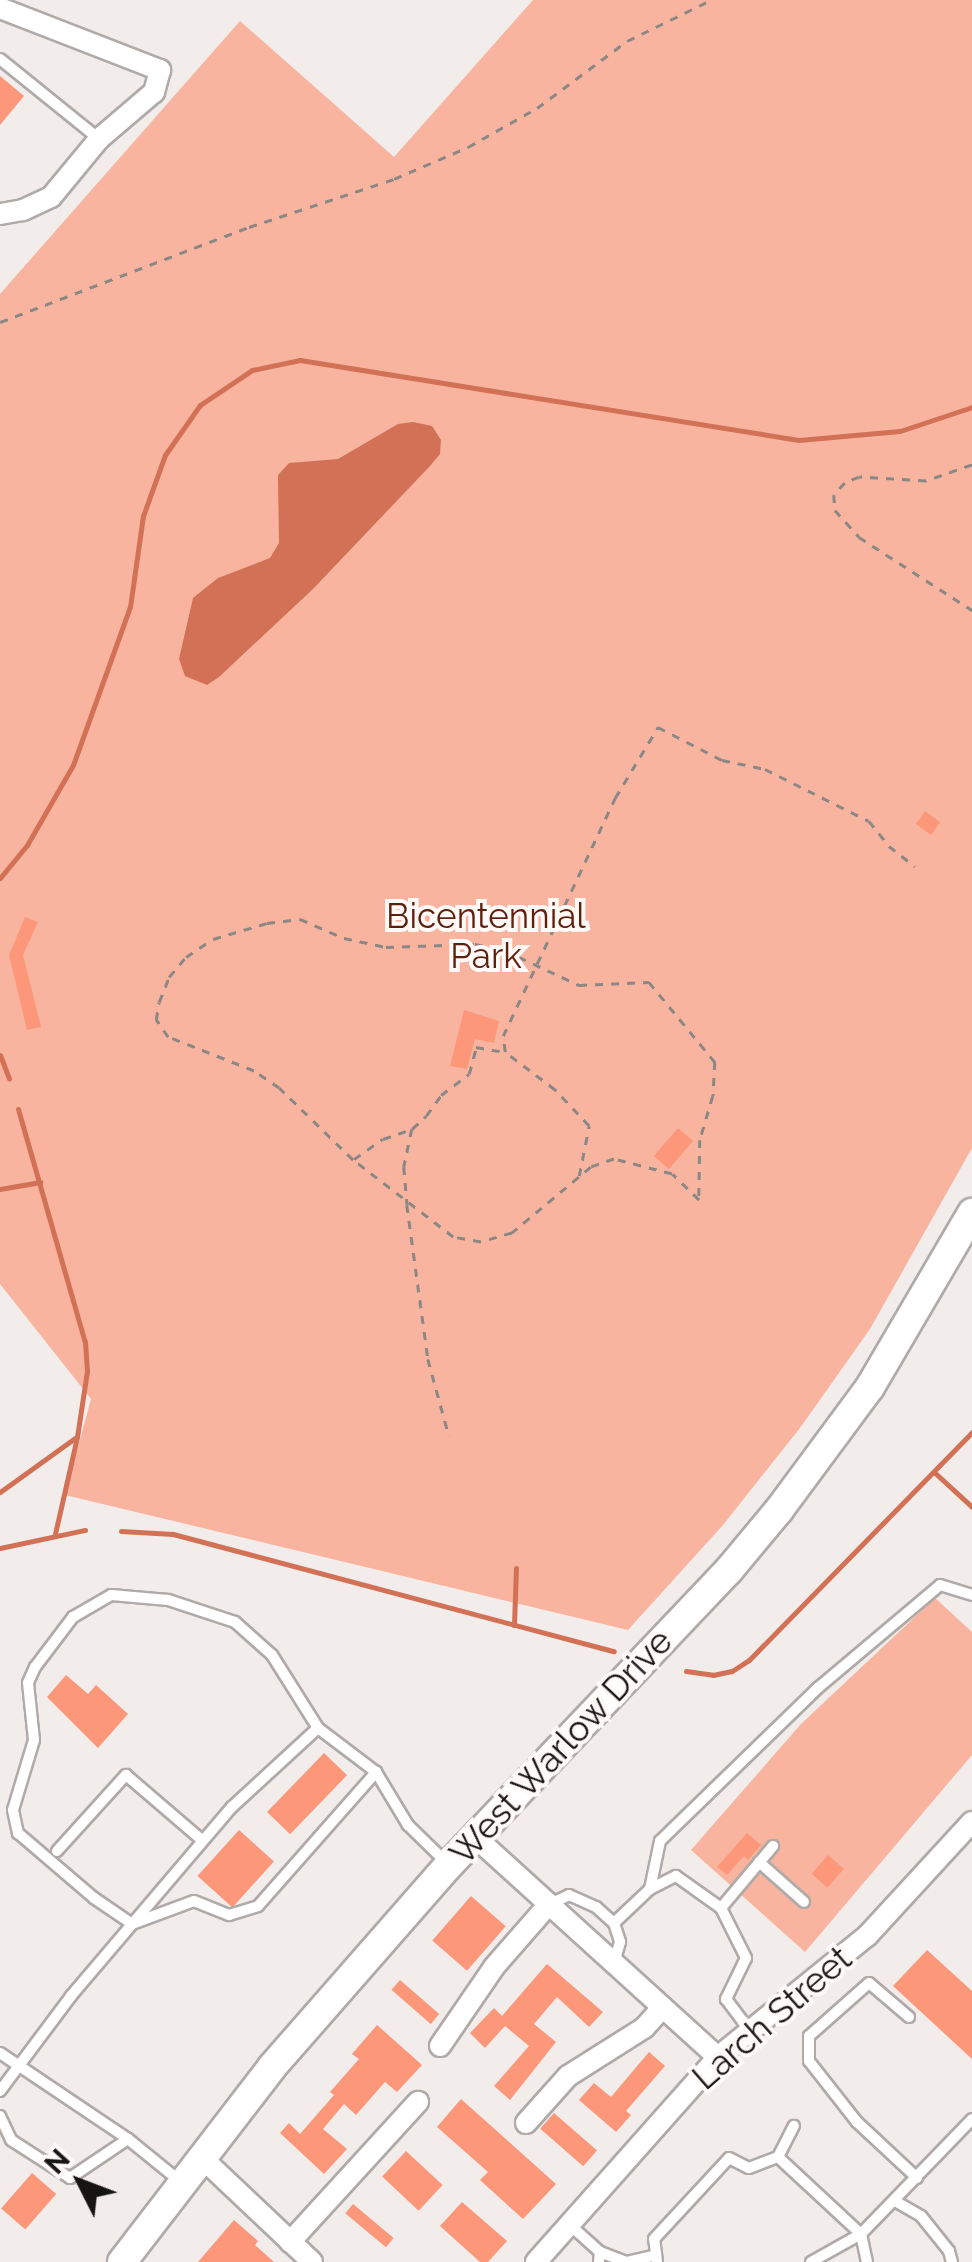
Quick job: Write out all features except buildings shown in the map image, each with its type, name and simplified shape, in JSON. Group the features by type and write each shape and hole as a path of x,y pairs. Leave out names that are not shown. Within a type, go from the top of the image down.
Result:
{"street":[{"path":"0,8 160,70 154,92 99,139 51,197 23,210 0,214"},
{"name":"West Warlow Drive","path":"122,2262 200,2156 474,1836 729,1570 779,1510 870,1387 972,1213"},
{"name":"Larch Street","path":"536,2262 718,2056 868,1936 972,1822"},
{"path":"474,1836 718,2056"},
{"path":"440,2046 494,1967 549,1904"},
{"path":"526,2123 568,2076 644,2028 663,2007"},
{"path":"290,2242 418,2102"},
{"path":"200,2156 312,2262"}],"lane":[{"path":"0,59 99,139"},
{"path":"650,1889 660,1840 819,1687 940,1585 972,1595"},
{"path":"132,1924 94,1898 18,1833 13,1810 34,1740 28,1684 35,1667 73,1617 112,1595 168,1600 235,1622 272,1655 318,1728 376,1772 408,1825 449,1865"},
{"path":"35,1667 47,1674"},
{"path":"0,2091 203,1841 232,1808 318,1728"},
{"path":"132,1924 194,1901 229,1914 258,1906 376,1772"},
{"path":"56,1850 126,1775 203,1841"},
{"path":"722,1908 774,1846"},
{"path":"758,1862 804,1902"},
{"path":"614,1923 650,1889 676,1876 722,1908 746,1958 726,1999 750,2031"},
{"path":"549,1904 568,1895 596,1907 614,1923 620,1942 614,1962"},
{"path":"909,2018 869,1983 810,2036 809,2061 857,2122 917,2178"},
{"path":"0,2053 128,2139 181,2182"},
{"path":"0,2116 11,2140 70,2178 128,2139"},
{"path":"811,2262 861,2234 972,2120"},
{"path":"569,2224 600,2257 626,2262 657,2259 654,2239 729,2158 749,2168 778,2157 794,2126"},
{"path":"778,2157 861,2234 867,2262"},
{"path":"895,2201 920,2216 949,2251 952,2262"}],"path":[{"path":"0,322 250,227 394,179 468,147 537,108 628,40 711,0"},
{"path":"972,465 926,481 860,477 845,483 834,495 834,510 851,530 972,610"},
{"path":"505,1052 503,1036 615,798 658,727 722,760 765,769 869,821 889,846 916,866"},
{"path":"300,919 344,938 386,947 475,944 504,950 536,967 579,985 649,982 715,1062 712,1096 700,1140 699,1200 672,1174 614,1159 580,1176 512,1233 481,1242 453,1237 353,1160 279,1088 254,1071 168,1037 156,1020 170,977 186,958 213,940 267,923 300,919"},
{"path":"449,1436 428,1359 407,1205 404,1168 412,1129 440,1094 468,1074 476,1048 505,1052 555,1090 589,1126 580,1176"},
{"path":"353,1160 383,1139 412,1129"}],"green space":[{"name":"Bicentennial Park","path":"533,0 972,0 972,1148 870,1329 800,1428 723,1525 628,1630 65,1495 91,1399 0,1284 0,294 240,21 394,157"},
{"path":"935,1598 972,1632 972,1755 805,1952 691,1850 801,1724"}],"shaded area":[{"path":"398,424 432,426 441,440 440,454 430,466 313,589 219,677 207,685 185,676 179,659 193,598 218,578 270,558 279,543 278,475 289,463 338,459"}],"waterway":[{"path":"0,878 27,845 73,765 130,607 143,516 165,455 200,405 252,370 300,360 799,440 900,431 972,407"},
{"path":"0,1055 9,1078"},
{"path":"18,1109 85,1342 87,1371 77,1437 55,1534"},
{"path":"0,1189 40,1182"},
{"path":"686,1671 713,1675 732,1671 749,1660 972,1432"},
{"path":"0,1492 75,1438"},
{"path":"934,1472 972,1507"},
{"path":"0,1548 85,1530"},
{"path":"121,1531 173,1534 614,1651"},
{"path":"514,1625 516,1568"}]}
